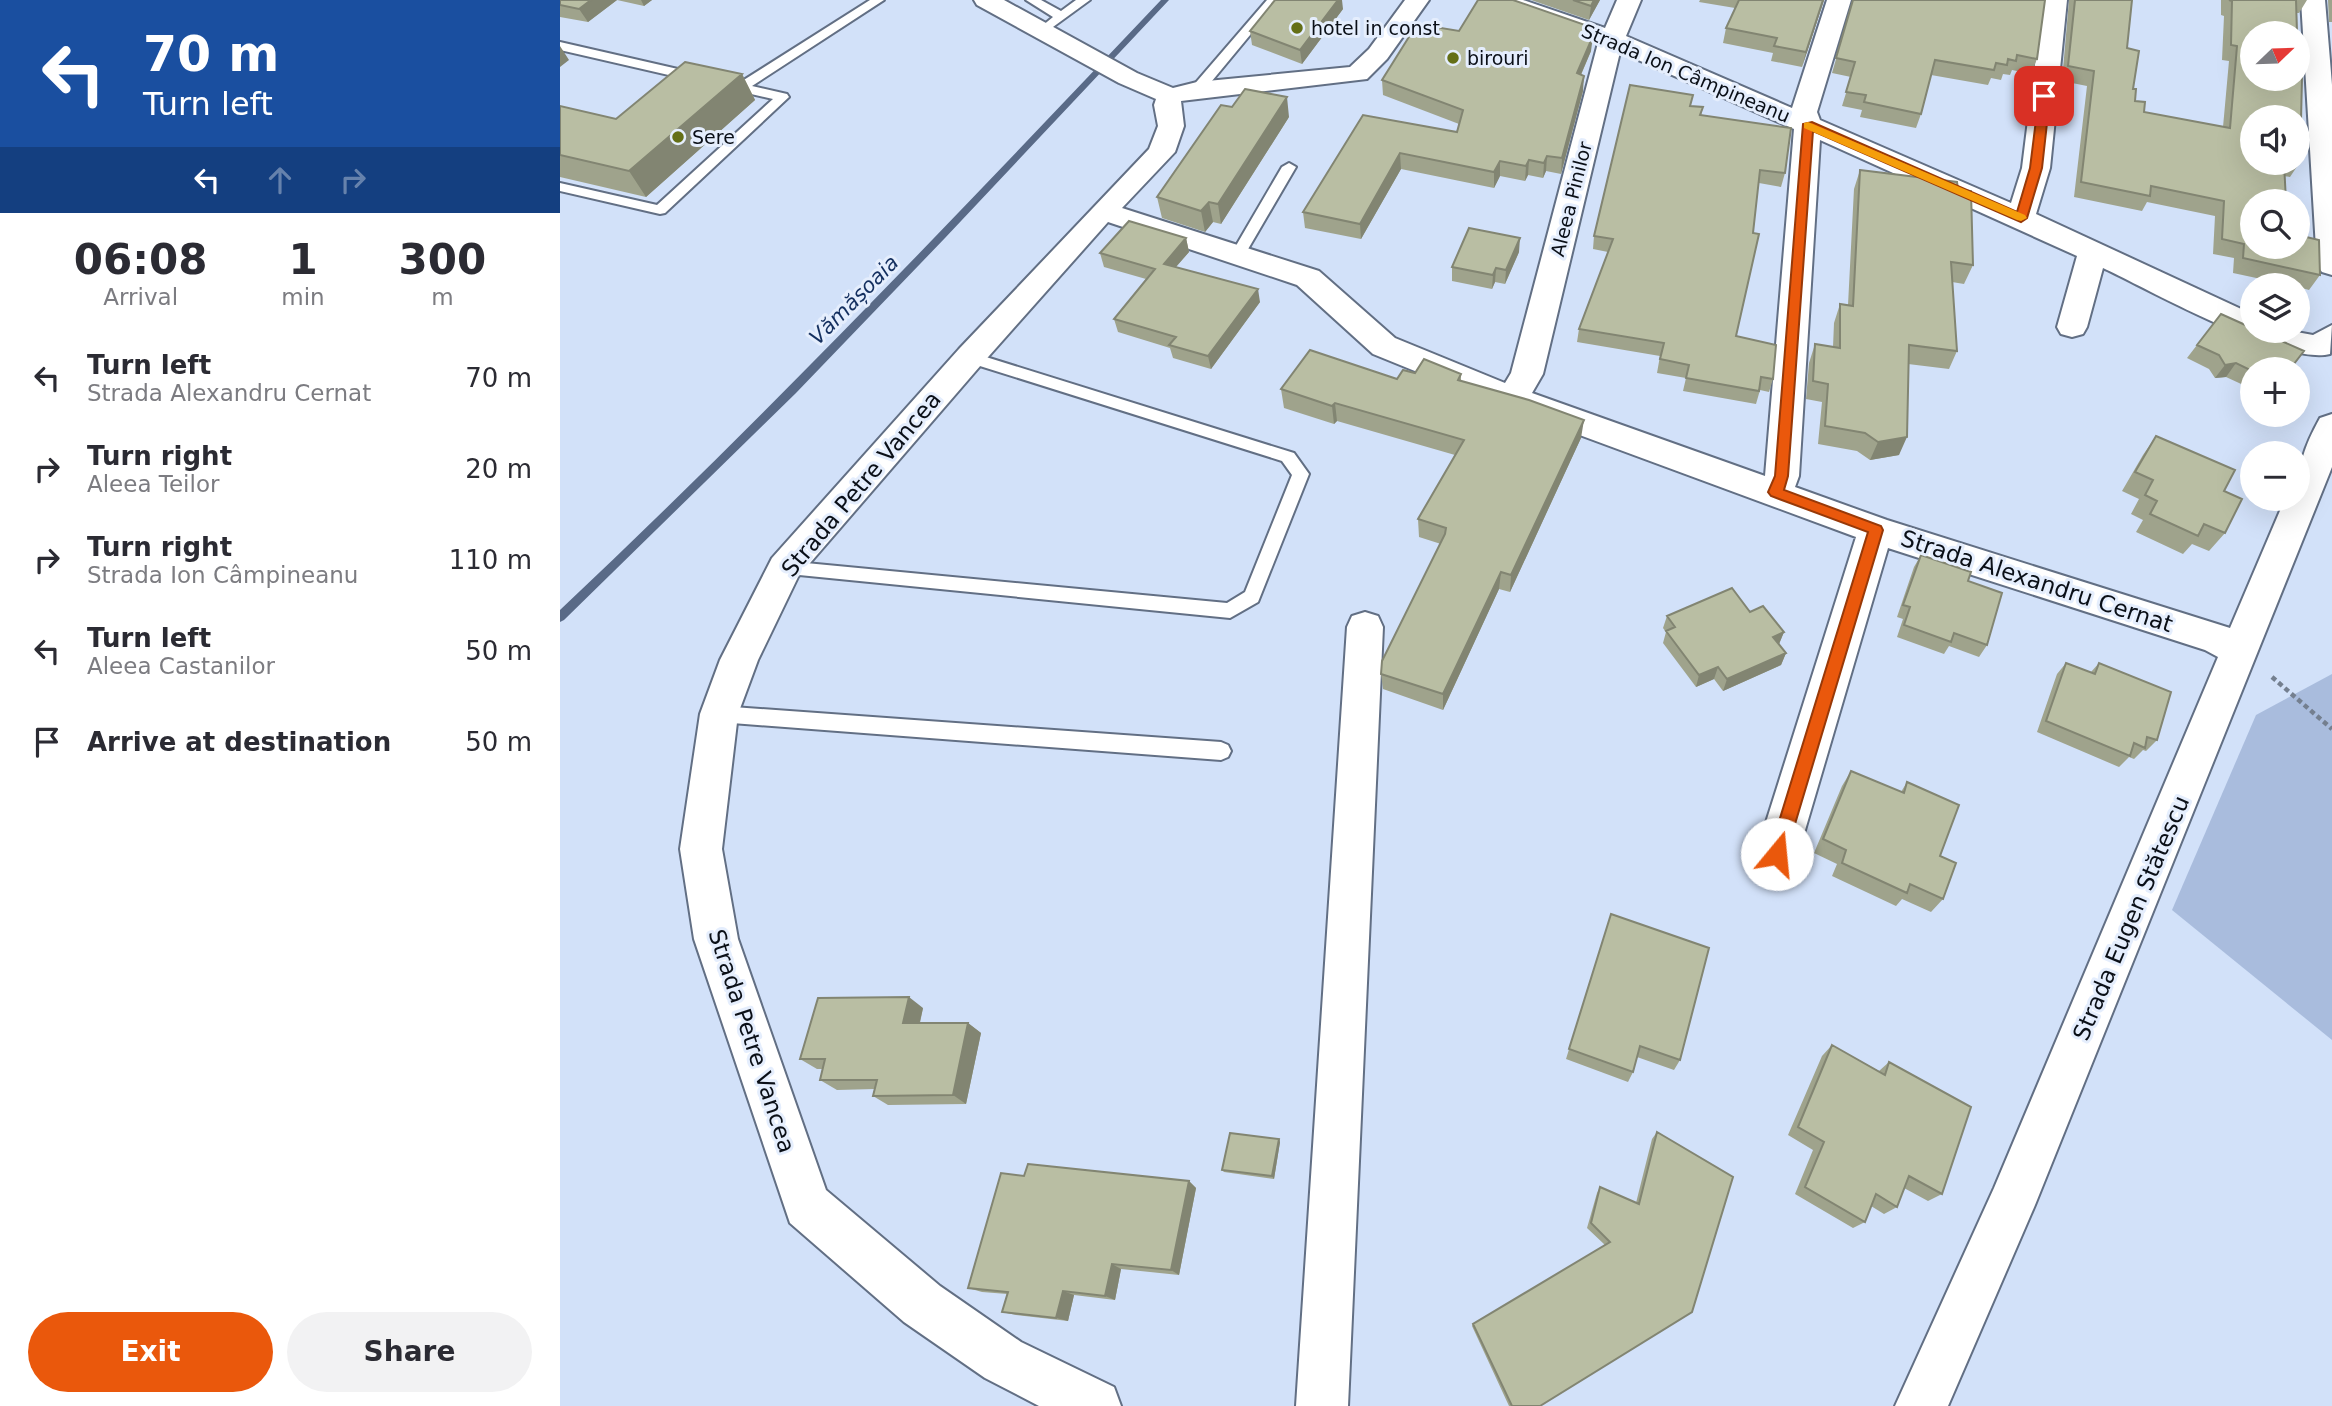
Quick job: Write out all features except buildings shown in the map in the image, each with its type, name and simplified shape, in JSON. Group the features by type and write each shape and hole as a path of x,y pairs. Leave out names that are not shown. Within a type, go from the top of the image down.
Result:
{"street":[{"path":"986,0 1052,24 1076,48 1128,78 1183,93 1358,74 1378,54 1417,0"},
{"name":"Strada Ion Câmpineanu","path":"1500,0 1612,39 2021,218 2240,320"},
{"name":"Aleea Pinilor","path":"1512,398 1527,374 1612,39 1629,0"},
{"path":"1776,492 1782,476 1808,124 1804,112 1839,0"},
{"path":"2021,218 2036,168 2055,0"},
{"path":"2313,0 2332,265"},
{"name":"Strada Petre Vancea","path":"1095,1406 1003,1360 922,1304 807,1206 716,939 701,849 719,714 739,660 785,568 970,357 1103,211 1161,152 1171,126 1167,105 1183,93"},
{"name":"Strada Alexandru Cernat","path":"1103,211 1308,278 1384,346 1512,398 1876,530 2217,639 2241,651"},
{"path":"2072,327 2093,251"},
{"path":"2305,343 2319,346 2332,336"},
{"name":"Strada Eugen Stătescu","path":"1921,1406 2011,1205 2332,426"},
{"path":"1777,854 1876,530"},
{"path":"1322,1406 1365,627"}],"lane":[{"path":"742,88 878,0"},
{"path":"1032,0 1052,24 1084,0"},
{"path":"1183,93 1273,0"},
{"path":"560,46 782,97 660,210 560,187"},
{"path":"1237,256 1289,167"},
{"path":"785,568 1230,611 1252,597 1301,474 1288,457 970,357"},
{"path":"719,714 1221,751"}],"path":[{"path":"2241,651 2332,729"}],"shaded area":[{"path":"2332,674 2332,1040 2172,910 2256,715"}],"waterway":[{"name":"Vămășoaia","path":"560,617 792,391 1165,0"}],"slow traffic":[{"path":"1808,126 2021,218"}],"place":[{"name":"hotel in const","path":"1297,28"},
{"name":"birouri","path":"1453,58"},
{"name":"Sere","path":"678,137"}],"route":[{"path":"1777,854 1876,530 1776,492 1782,476 1808,124 2021,218 2036,168 2044,96"}]}
